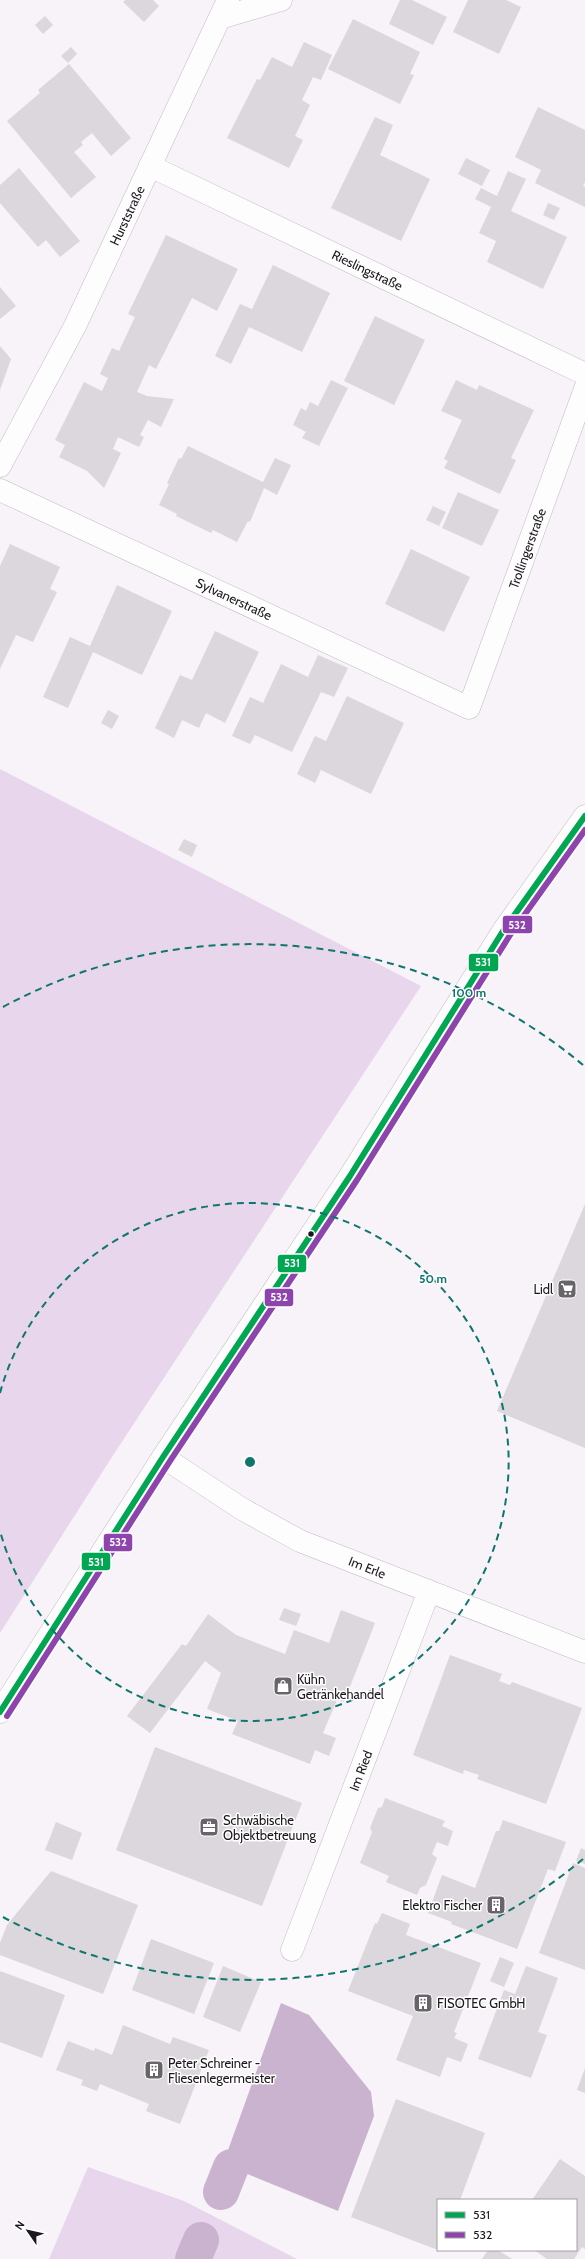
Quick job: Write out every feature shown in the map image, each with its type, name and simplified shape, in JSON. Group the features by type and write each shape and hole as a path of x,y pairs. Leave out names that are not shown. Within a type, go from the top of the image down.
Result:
{"street":[{"name":"Hurststraße","path":"0,466 75,326 224,9 281,0"},
{"name":"Rieslingstraße","path":"150,166 585,374"},
{"name":"Trollingerstraße","path":"469,708 585,389"},
{"name":"Sylvanerstraße","path":"0,490 469,708"},
{"path":"0,1712 163,1457 350,1176 506,927 585,816"},
{"name":"Im Erle","path":"163,1457 242,1509 300,1541 585,1652"},
{"name":"Im Ried","path":"292,1950 429,1591"}],"shaded area":[{"path":"0,769 421,986 110,1460 0,1633"},
{"path":"281,2003 309,2015 371,2092 374,2116 338,2211 223,2164"},
{"path":"88,2167 184,2201 297,2259 49,2259"}],"building":[{"path":"125,0 153,0 159,6 144,22 123,2"},
{"path":"400,0 412,0 447,17 433,45 389,24"},
{"path":"468,0 506,0 521,7 499,54 453,32"},
{"path":"45,16 53,25 43,34 35,25"},
{"path":"353,19 420,52 410,74 414,75 400,104 328,69"},
{"path":"304,42 332,55 321,80 313,77 302,100 310,105 295,136 303,140 289,168 227,138 257,79 260,80 272,57 292,67"},
{"path":"71,47 77,54 68,63 61,56"},
{"path":"69,64 131,138 111,156 92,133 81,142 83,145 74,152 96,177 71,198 7,121 40,93 38,90"},
{"path":"538,107 585,130 585,182 583,186 585,187 585,207 535,183 541,170 515,157"},
{"path":"375,117 393,125 380,155 430,179 401,241 331,208"},
{"path":"466,158 490,170 482,186 458,174"},
{"path":"19,168 80,241 60,257 46,240 38,247 0,203 0,185"},
{"path":"508,171 526,179 511,211 567,237 543,289 487,262 496,241 479,233 491,207 475,199 481,188 497,196"},
{"path":"548,203 560,208 554,220 543,215"},
{"path":"166,235 238,269 217,311 192,298 156,369 149,365 137,392 147,396 174,399 161,427 148,420 140,435 144,437 139,447 118,437 113,449 121,453 104,488 87,471 59,457 65,445 55,440 84,382 102,391 108,378 100,374 112,348 119,351 135,317 128,314"},
{"path":"273,265 330,293 302,352 249,327 231,364 215,356 240,304 252,309"},
{"path":"0,287 16,306 0,319"},
{"path":"375,316 425,340 394,405 344,381"},
{"path":"0,346 11,359 0,390"},
{"path":"331,380 348,388 319,446 302,438 306,432 293,425 301,408 306,411 310,402 318,406"},
{"path":"456,380 477,390 479,385 534,410 511,458 516,460 500,494 444,468 448,461 444,459 462,420 441,411"},
{"path":"188,446 263,482 275,458 291,465 277,495 264,488 250,522 248,521 237,542 213,530 211,533 176,516 177,514 159,505 169,484 167,483 179,458 181,459"},
{"path":"458,492 499,510 482,546 442,528"},
{"path":"433,506 446,512 439,526 426,520"},
{"path":"10,544 60,567 50,589 57,592 33,642 16,635 0,669 0,566"},
{"path":"411,549 470,577 444,632 385,604"},
{"path":"117,585 172,611 142,675 93,652 68,708 43,697 70,637 90,646"},
{"path":"215,631 259,652 225,723 206,713 199,728 182,720 174,738 155,728 180,675 192,680"},
{"path":"318,655 348,668 334,697 321,692 292,752 255,735 250,744 232,736 250,697 263,703 281,664 308,677"},
{"path":"347,696 404,723 371,794 321,770 315,783 297,774 315,736 326,741"},
{"path":"108,710 119,716 112,729 101,723"},
{"path":"184,839 197,845 192,857 178,850"},
{"name":"Lidl","path":"585,1204 585,1448 497,1411"},
{"path":"284,1608 301,1614 296,1626 279,1620"},
{"name":"Kühn Getränkehandel","path":"341,1610 375,1623 344,1702 337,1700 323,1733 336,1738 329,1756 315,1750 310,1764 232,1734 238,1721 207,1709 221,1673 205,1661 150,1733 127,1716 182,1644 186,1646 208,1614 236,1635 285,1654 294,1630 329,1643"},
{"path":"450,1655 502,1674 499,1681 510,1685 512,1682 582,1708 546,1804 477,1779 479,1775 464,1770 463,1774 413,1755"},
{"name":"Schwäbische Objektbetreuung","path":"155,1747 302,1803 262,1906 116,1850"},
{"path":"385,1798 445,1821 442,1826 453,1831 448,1846 437,1842 432,1854 437,1858 426,1885 420,1888 417,1895 386,1882 389,1876 360,1863 372,1832 370,1828 378,1808 382,1807"},
{"name":"Elektro Fischer","path":"503,1820 566,1842 555,1871 548,1869 517,1949 451,1924 452,1922 428,1913 442,1875 475,1888 496,1831 499,1831"},
{"path":"56,1822 82,1833 72,1860 45,1850"},
{"path":"581,1848 585,1850 585,1864 576,1861"},
{"path":"573,1863 585,1868 585,1970 539,1953"},
{"path":"51,1871 138,1905 103,1994 0,1955 0,1943 7,1925"},
{"name":"FISOTEC GmbH","path":"382,1913 410,1924 406,1935 481,1963 454,2032 457,2033 454,2038 468,2044 461,2062 447,2057 440,2077 396,2060 413,2016 348,1991 375,1923 377,1924"},
{"path":"151,1939 214,1963 194,2014 132,1990"},
{"path":"500,1957 514,1963 504,1987 490,1981"},
{"path":"223,1966 261,1982 240,2032 203,2017"},
{"path":"526,1966 558,1978 538,2032 547,2035 531,2078 478,2059 504,1990 515,1994"},
{"path":"0,1971 65,1995 42,2058 0,2042"},
{"name":"Peter Schreiner - Fliesenlegermeister","path":"123,2025 170,2044 173,2037 209,2050 180,2124 146,2111 149,2104 100,2084 97,2091 81,2085 83,2080 56,2070 68,2041 94,2051 95,2048 112,2055"},
{"path":"585,2068 585,2093 577,2090"},
{"path":"396,2099 485,2133 460,2199 437,2199 437,2250 351,2217"},
{"path":"560,2159 585,2176 585,2249 582,2247 574,2259 547,2259 535,2251 577,2251 577,2199 533,2199"},
{"path":"487,2251 500,2251 512,2259 482,2259"}],"waterway":[{"path":"221,2192 231,2167"},
{"path":"193,2259 201,2240"}],"transit line":[{"name":"531","path":"0,1712 163,1457 350,1176 503,931 585,816"},
{"name":"532","path":"7,1716 170,1461 357,1180 510,935 585,830"}],"place":[{"name":"Lidl","path":"567,1289"},
{"name":"Kühn Getränkehandel","path":"283,1686"},
{"name":"Schwäbische Objektbetreuung","path":"209,1827"},
{"name":"Elektro Fischer","path":"496,1905"},
{"name":"FISOTEC GmbH","path":"423,2003"},
{"name":"Peter Schreiner - Fliesenlegermeister","path":"154,2070"}]}
